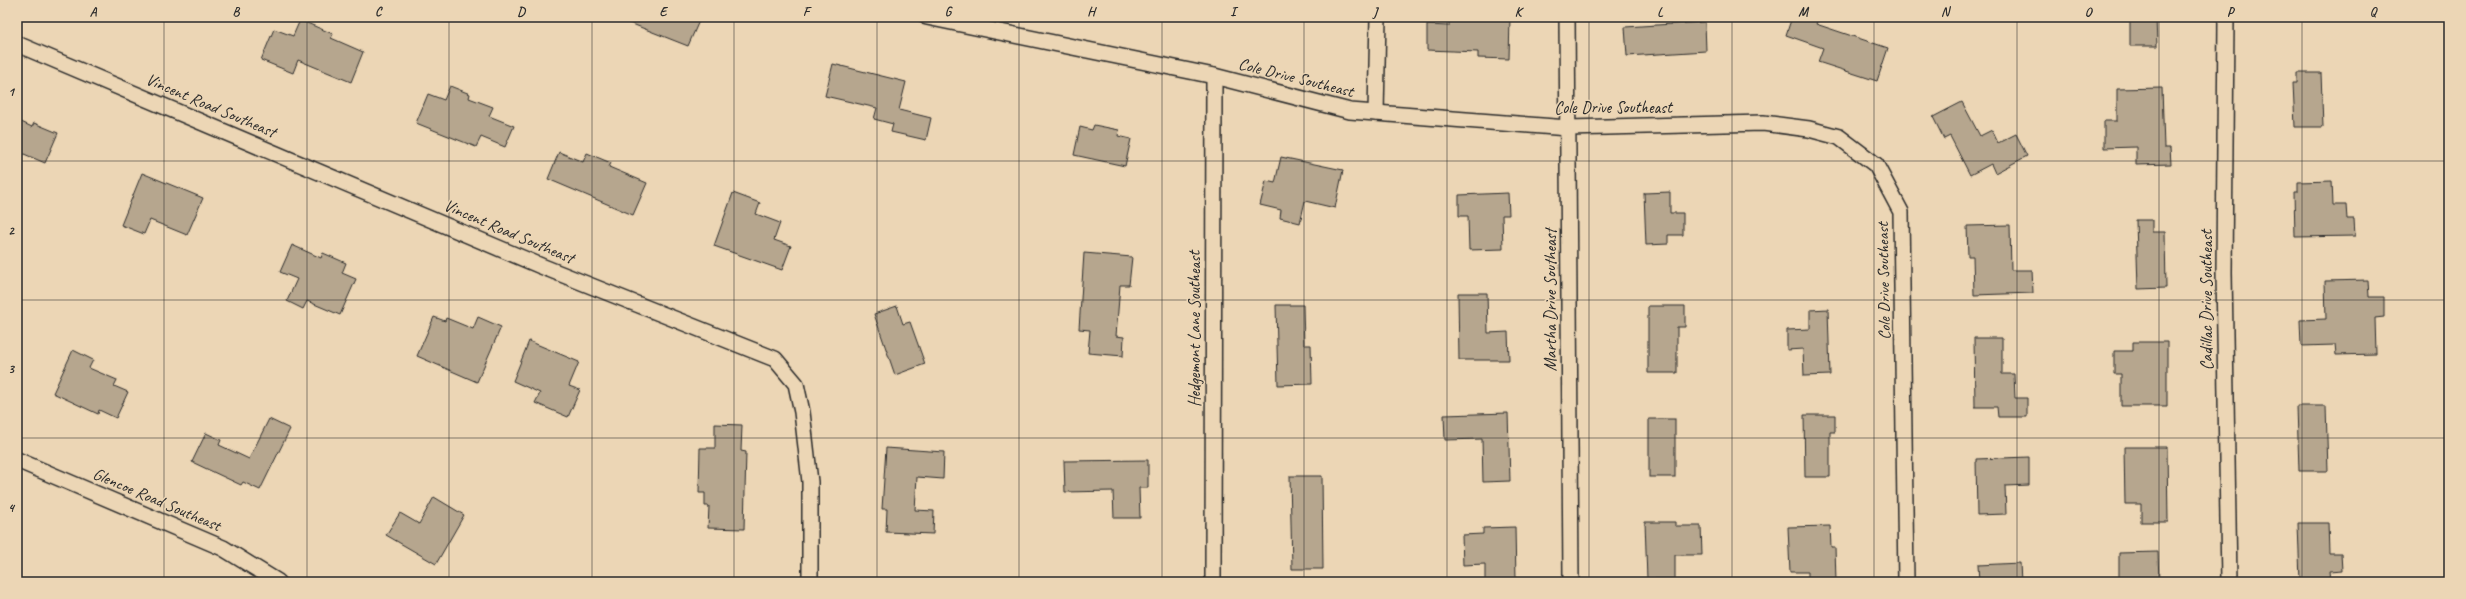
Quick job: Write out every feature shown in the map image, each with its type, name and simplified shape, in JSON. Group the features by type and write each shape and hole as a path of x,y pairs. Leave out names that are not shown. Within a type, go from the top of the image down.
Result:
{"street":[{"name":"Cole Drive Southeast","path":"927,17 1214,76 1350,111 1568,128 1763,124 1809,129 1839,137 1876,164 1901,212 1906,582"},
{"path":"1376,114 1378,17"},
{"name":"Martha Drive Southeast","path":"1567,17 1571,582"},
{"name":"Cadillac Drive Southeast","path":"2226,17 2224,273 2229,582"},
{"name":"Vincent Road Southeast","path":"17,44 541,266 774,359 796,384 802,412 810,482 810,582"},
{"name":"Hedgemont Lane Southeast","path":"1213,582 1214,76"},
{"name":"Glencoe Road Southeast","path":"17,460 224,548 278,582"}],"building":[{"path":"689,17 699,21 688,46 617,18"},
{"path":"1449,17 1510,17 1509,59 1478,58 1478,52 1427,50 1427,25 1449,26"},
{"path":"1792,17 1819,17 1816,24 1888,48 1877,81 1818,62 1823,48 1786,35"},
{"path":"2130,17 2156,17 2157,46 2130,46"},
{"path":"300,20 333,34 331,38 363,52 351,82 298,60 293,73 261,60 274,29 293,36"},
{"path":"1705,22 1706,51 1627,56 1625,27"},
{"path":"833,64 906,82 899,110 931,118 926,140 891,132 893,124 874,119 877,108 825,96"},
{"path":"2297,73 2321,73 2323,127 2295,127 2293,83 2297,83"},
{"path":"450,86 470,94 469,98 493,107 489,116 514,126 505,147 481,137 476,147 416,123 428,94 444,100"},
{"path":"2162,88 2164,148 2170,148 2171,164 2136,165 2136,147 2104,148 2104,121 2117,121 2117,89"},
{"path":"1962,102 1980,136 1992,130 1998,143 2016,134 2027,156 1995,173 1991,164 1970,175 1950,136 1944,139 1933,117"},
{"path":"17,120 32,127 34,123 58,133 45,163 17,151"},
{"path":"1094,125 1119,130 1118,136 1131,139 1125,166 1074,155 1080,127 1092,130"},
{"path":"559,152 583,162 587,153 611,163 609,167 647,183 633,215 548,179"},
{"path":"1281,157 1343,170 1335,208 1305,201 1300,223 1280,218 1281,210 1260,205 1266,181 1275,183"},
{"path":"142,173 203,198 187,235 150,220 144,234 121,225"},
{"path":"2332,181 2333,205 2346,205 2347,219 2354,219 2355,236 2295,237 2294,192 2298,192 2298,182"},
{"path":"1670,192 1670,213 1683,213 1683,235 1668,235 1668,244 1646,245 1644,193"},
{"path":"733,193 760,203 756,214 780,223 774,240 791,246 782,270 714,246"},
{"path":"1508,193 1509,215 1502,215 1503,249 1469,250 1468,216 1459,216 1459,195"},
{"path":"2136,220 2152,220 2152,232 2165,232 2166,288 2138,289"},
{"path":"2010,225 2011,270 2032,270 2033,293 1974,295 1973,256 1968,256 1967,226"},
{"path":"292,245 321,258 323,253 346,263 342,273 356,279 340,315 307,301 303,309 287,301 297,279 280,272"},
{"path":"1084,253 1132,257 1129,285 1120,285 1116,336 1124,337 1123,356 1088,353 1090,330 1079,329"},
{"path":"2368,280 2369,297 2384,297 2384,317 2375,318 2376,354 2336,355 2335,345 2301,346 2300,320 2326,319 2325,281"},
{"path":"1458,293 1487,293 1488,333 1508,332 1509,360 1459,360"},
{"path":"1276,305 1303,305 1304,345 1311,345 1312,384 1278,385"},
{"path":"897,306 903,324 910,322 925,364 895,375 874,314"},
{"path":"1648,306 1685,306 1685,327 1677,327 1677,373 1648,373"},
{"path":"1828,309 1830,375 1804,376 1803,349 1787,350 1787,330 1810,329 1810,310"},
{"path":"434,317 445,321 446,318 473,329 478,317 501,327 477,382 417,356"},
{"path":"1974,338 2002,338 2002,374 2014,374 2015,398 2027,398 2027,417 1998,417 1997,407 1975,407"},
{"path":"529,341 579,362 569,386 580,390 568,417 535,403 540,393 513,381"},
{"path":"2133,342 2167,342 2167,406 2121,406 2121,374 2114,374 2114,351 2133,351"},
{"path":"73,350 93,360 89,368 117,380 114,386 128,392 116,418 99,410 98,414 53,393"},
{"path":"2297,406 2326,406 2328,471 2299,471"},
{"path":"1508,413 1510,481 1483,482 1482,439 1445,440 1444,415"},
{"path":"1804,415 1835,415 1835,432 1830,432 1830,477 1805,477"},
{"path":"269,419 290,429 260,490 243,482 241,485 192,462 206,433 221,440 219,445 249,459"},
{"path":"1649,419 1675,419 1675,477 1649,477"},
{"path":"715,424 742,425 741,451 746,452 744,529 708,528 709,506 705,506 705,493 699,493 700,448 715,448"},
{"path":"2124,447 2167,447 2168,522 2141,522 2141,504 2125,504"},
{"path":"886,448 944,452 943,479 917,477 915,510 934,511 933,534 886,532 887,509 882,509"},
{"path":"2029,457 2029,485 2005,486 2006,514 1977,515 1976,459"},
{"path":"1148,460 1148,488 1139,488 1140,518 1114,518 1113,491 1065,492 1064,461"},
{"path":"1290,476 1322,476 1323,569 1292,569"},
{"path":"434,497 464,515 436,564 386,535 400,513 419,524"},
{"path":"1645,522 1675,522 1675,526 1701,526 1702,555 1675,555 1675,579 1647,579"},
{"path":"2298,523 2328,523 2329,553 2341,553 2342,571 2329,572 2330,582 2300,582"},
{"path":"1830,526 1831,547 1835,547 1836,582 1808,582 1808,572 1790,572 1788,527"},
{"path":"1515,527 1516,581 1485,582 1485,564 1463,565 1462,535 1483,534 1483,528"},
{"path":"2158,552 2159,582 2119,582 2119,553"},
{"path":"2020,563 2021,582 1979,582 1978,565"}]}
